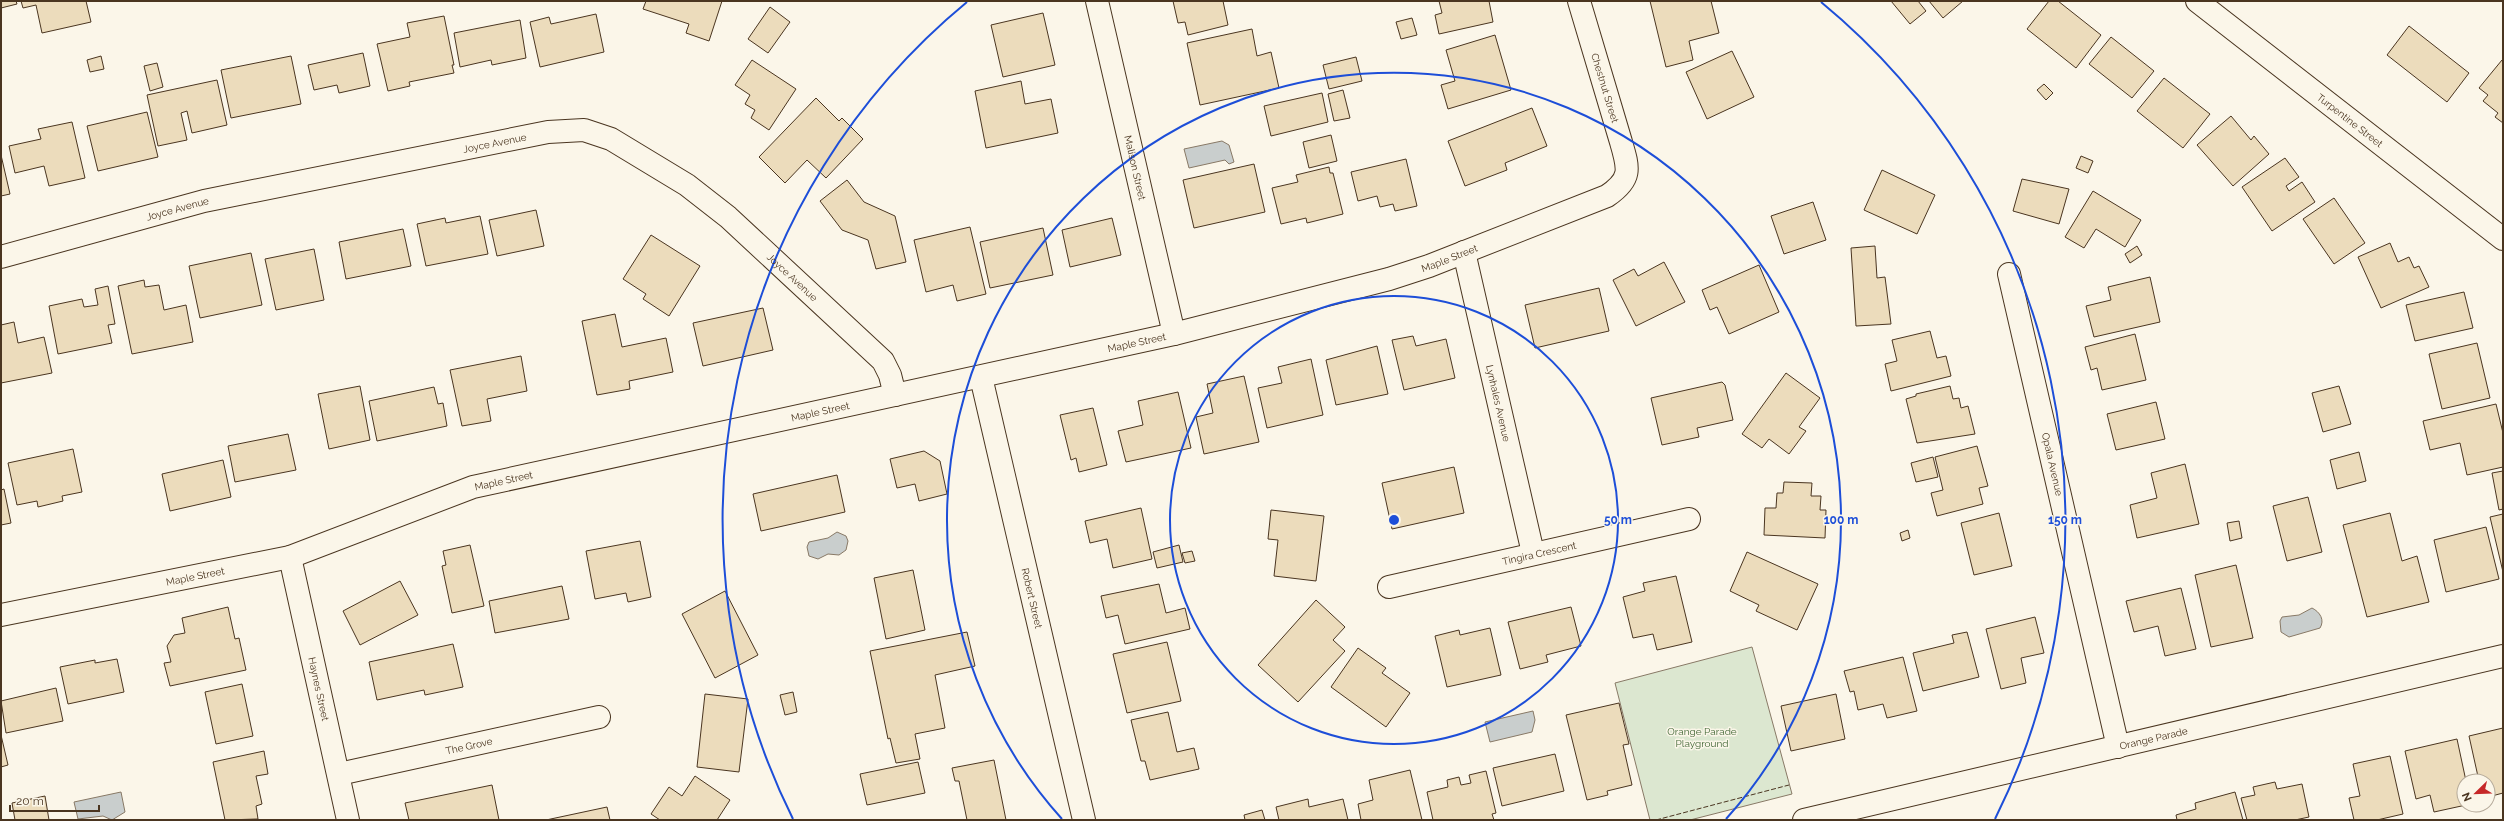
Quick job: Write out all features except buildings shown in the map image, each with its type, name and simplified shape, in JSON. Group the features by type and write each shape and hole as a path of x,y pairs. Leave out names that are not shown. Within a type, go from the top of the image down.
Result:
{"street":[{"name":"Malison Street","path":"1097,1 1174,334"},
{"name":"Chestnut Street","path":"1579,1 1626,159 1627,176"},
{"name":"Turpentine Street","path":"2197,1 2503,240"},
{"name":"Joyce Avenue","path":"1,258 204,201 548,132 584,130 618,144 687,185 728,217 883,361 890,375 894,395"},
{"name":"Maple Street","path":"1,615 290,557 473,487 1174,334 1389,279 1464,252 1607,196 1618,188 1627,176"},
{"name":"Lynhales Avenue","path":"1464,252 1533,553"},
{"name":"Opala Avenue","path":"2009,274 2118,747"},
{"name":"Robert Street","path":"981,377 1084,820"},
{"name":"Tingira Crescent","path":"1389,587 1689,518"},
{"name":"Haynes Street","path":"290,557 348,820"},
{"name":"Orange Parade","path":"1804,820 2503,656"},
{"name":"The Grove","path":"339,774 599,717"}],"green space":[{"name":"Orange Parade Playground","path":"1752,647 1792,794 1690,820 1650,820 1615,683"}],"shaded area":[{"path":"1222,141 1229,145 1234,162 1229,164 1225,160 1189,168 1184,149"},
{"path":"837,532 846,536 848,541 846,550 839,555 828,554 818,559 809,556 807,547 809,542 828,538"},
{"path":"2312,608 2321,616 2322,622 2320,628 2289,637 2281,632 2280,621 2282,617 2299,615"},
{"path":"1533,711 1535,720 1532,732 1490,742 1485,722"},
{"path":"121,792 125,812 112,820 103,816 78,819 74,802"}],"fence":[{"path":"1656,820 1789,785"}]}
